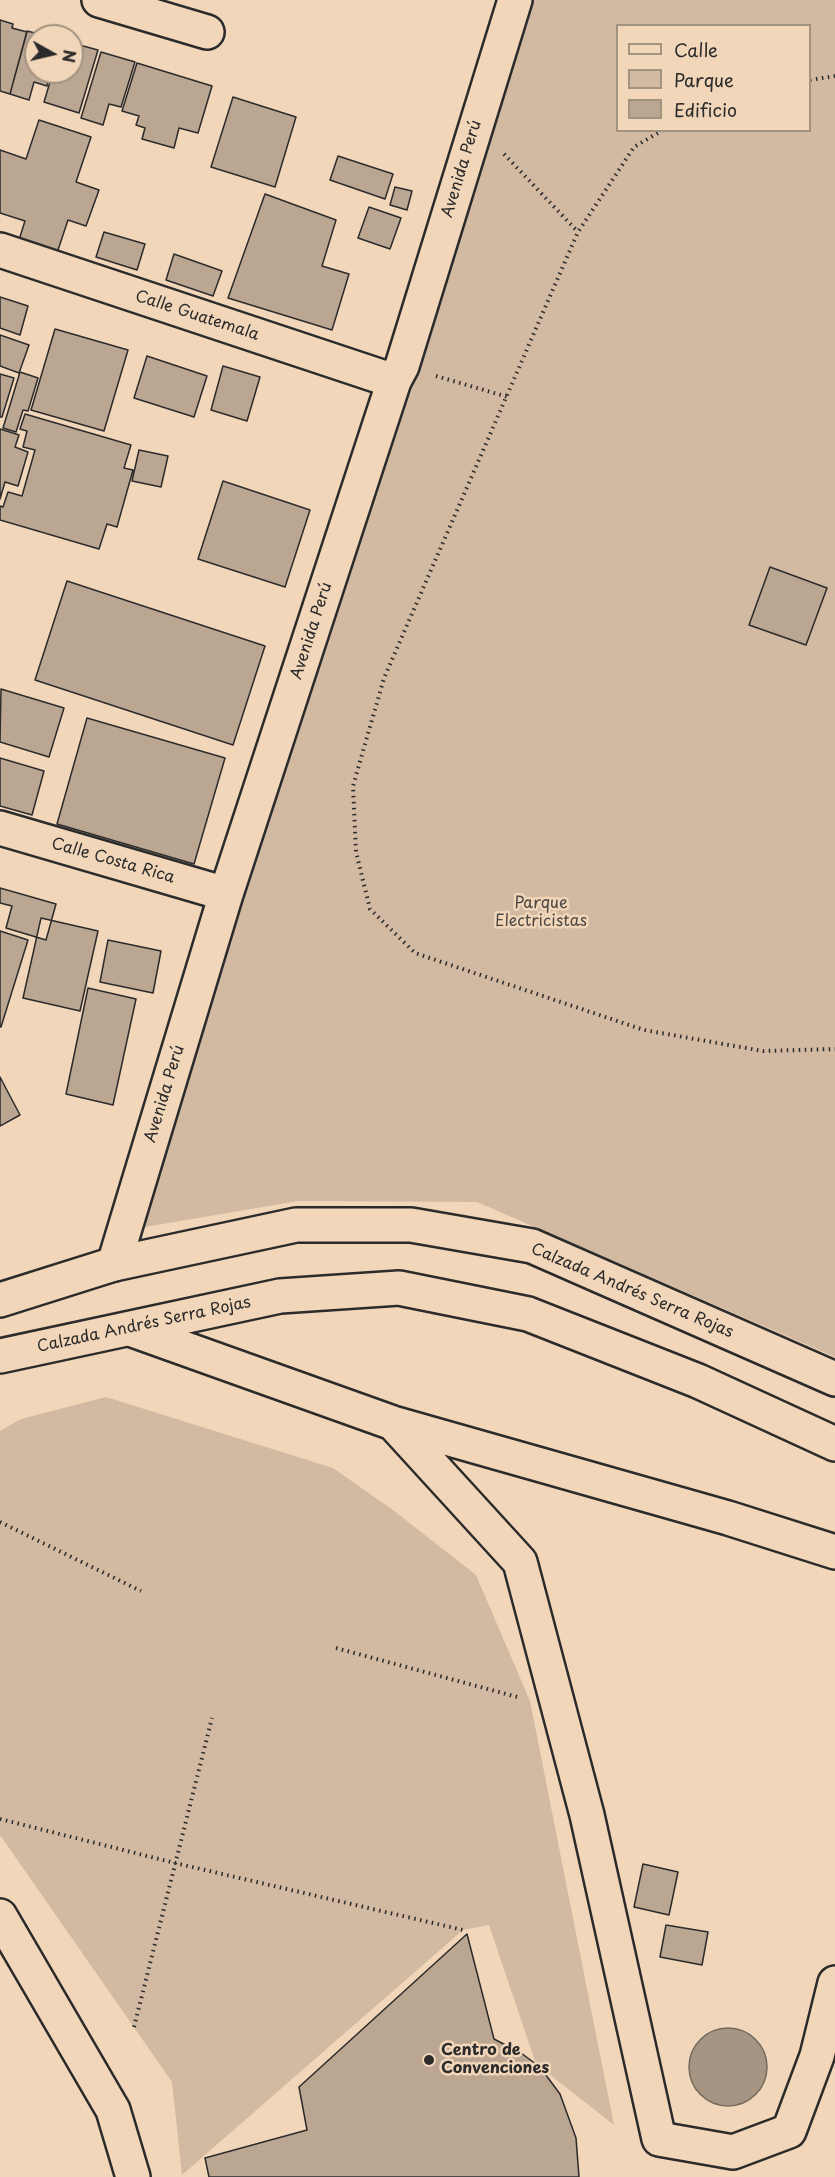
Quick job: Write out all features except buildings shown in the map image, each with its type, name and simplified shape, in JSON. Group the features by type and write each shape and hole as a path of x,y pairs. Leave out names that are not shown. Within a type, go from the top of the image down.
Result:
{"street":[{"path":"99,0 207,32"},
{"name":"Avenida Perú","path":"114,1264 226,894 398,374 515,0"},
{"name":"Calle Guatemala","path":"0,250 398,374"},
{"name":"Calle Costa Rica","path":"0,828 226,894"},
{"name":"Calzada Andrés Serra Rojas","path":"0,1300 114,1264 296,1225 411,1225 532,1246 835,1379"},
{"name":"Calzada Andrés Serra Rojas","path":"5,1359 280,1296 399,1288 528,1314 698,1381 835,1444"},
{"path":"130,1329 393,1423 728,1518 835,1552"},
{"path":"393,1423 520,1562 587,1815 659,2139 733,2152 789,2131 817,2056 835,1983"},
{"path":"0,1916 113,2110 133,2177"}],"path":[{"path":"811,80 835,76"},
{"path":"476,124 578,232"},
{"path":"660,132 634,147 578,232 384,678 353,786 356,852 369,909 415,953 644,1030 763,1051 835,1049"},
{"path":"398,374 508,397"},
{"path":"0,1522 141,1591"},
{"path":"336,1648 530,1701 558,1705"},
{"path":"134,2027 212,1718"},
{"path":"0,1819 175,1863 463,1930"}],"green space":[{"name":"Parque Electricistas","path":"515,0 835,0 835,1357 477,1202 298,1201 139,1228"},
{"path":"106,1397 333,1468 393,1510 476,1575 530,1701 614,2125 536,2064 489,1925 463,1930 182,2175 172,2082 0,1835 0,1431 21,1419"}],"shaded area":[{"path":"728,2028 743,2031 756,2039 764,2052 767,2067 764,2082 756,2095 743,2103 728,2106 713,2103 700,2095 692,2082 689,2067 692,2052 700,2039 713,2031"}],"place":[{"name":"Centro de Convenciones","path":"429,2060"}]}
